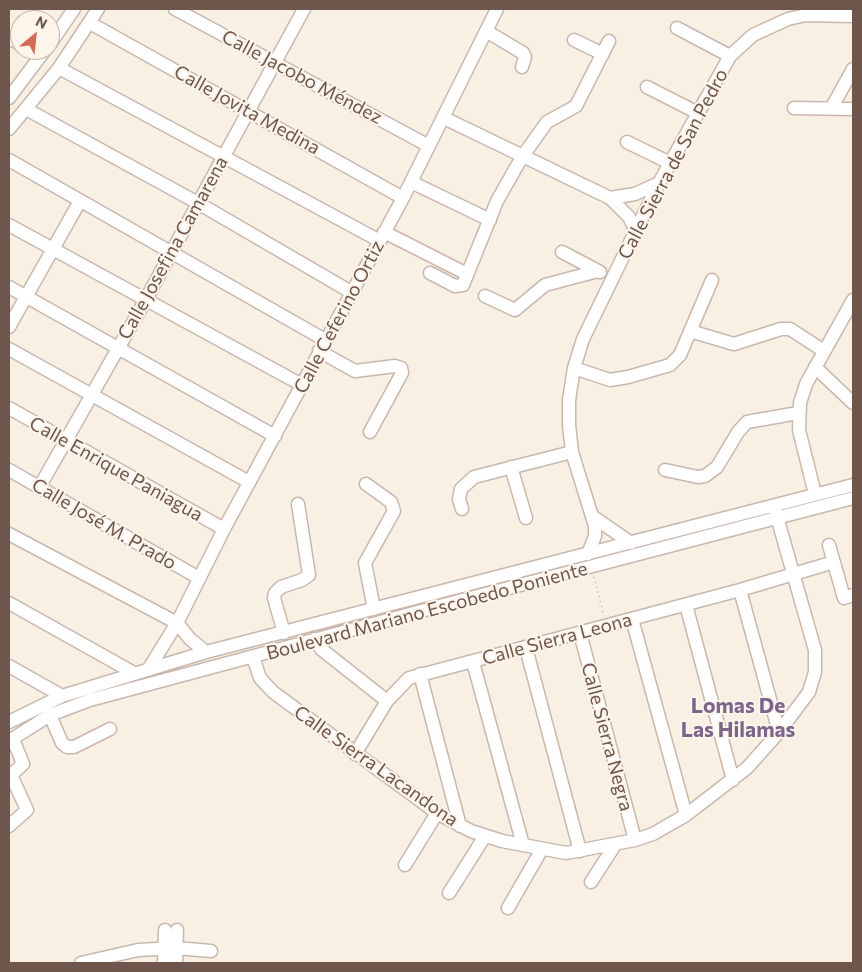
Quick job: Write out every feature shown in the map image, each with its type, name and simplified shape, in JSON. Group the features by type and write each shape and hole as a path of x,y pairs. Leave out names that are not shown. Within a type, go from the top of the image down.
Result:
{"street":[{"path":"9,130 59,68 98,9"},
{"name":"Calle Jacobo Méndez","path":"175,9 275,61 429,146"},
{"name":"Calle Ceferino Ortiz","path":"148,670 177,623 224,529 403,198 497,9"},
{"path":"60,28 71,10"},
{"name":"Calle Josefina Camarena","path":"40,486 145,301 275,61 299,11"},
{"name":"Calle Sierra de San Pedro","path":"588,554 595,536 592,516 572,452 568,414 574,368 583,339 659,182 730,56 753,35 788,19 829,14 853,16"},
{"name":"Calle Jovita Medina","path":"90,23 403,198"},
{"path":"677,28 730,56"},
{"path":"486,31 523,53 525,56 522,67"},
{"path":"574,40 603,54"},
{"path":"430,273 455,286 465,280 497,201 522,157 547,122 576,106 609,41"},
{"path":"9,98 34,60"},
{"path":"59,68 223,156 465,280"},
{"path":"832,107 853,70"},
{"path":"647,87 698,113"},
{"path":"794,108 832,107 853,109"},
{"path":"26,109 198,203 351,292"},
{"path":"444,118 610,198 628,217 636,231"},
{"path":"627,142 670,164"},
{"path":"9,160 171,252 322,346 354,370 395,366 400,368 402,373 370,432"},
{"path":"411,182 490,220"},
{"path":"610,198 635,194 659,182"},
{"path":"9,328 80,201"},
{"path":"9,225 145,301 302,385"},
{"path":"562,252 613,278"},
{"name":"Calle Sierra de San Pedro","path":"484,296 515,310 545,285 598,271"},
{"path":"574,368 610,380 670,365 680,355 712,280"},
{"path":"9,287 28,296 117,350 274,436"},
{"path":"815,494 799,430 798,413 802,394 815,367 824,351 849,317 853,300"},
{"path":"690,331 734,344 790,329 824,351"},
{"path":"9,349 249,482"},
{"path":"815,367 853,403"},
{"name":"Calle Enrique Paniagua","path":"9,408 66,442 224,529"},
{"path":"665,470 698,477 705,476 717,467 738,432 747,422 798,413"},
{"path":"462,509 459,494 468,480 572,452"},
{"path":"511,467 526,518"},
{"name":"Calle José M. Prado","path":"9,470 199,578"},
{"path":"366,484 391,502 394,511 365,563 365,572 374,609"},
{"name":"Boulevard Mariano Escobedo Poniente","path":"11,740 50,716 90,700 592,567 776,512 815,494 853,485"},
{"name":"Boulevard Mariano Escobedo Poniente","path":"9,722 62,696 206,652 631,543 776,512 853,498"},
{"path":"284,633 274,598 275,593 281,587 302,580 308,575 298,504"},
{"name":"Calle Sierra Lacandona","path":"253,657 256,670 265,685 355,754 437,813 460,826 485,836 566,853 635,840 653,834 686,814 733,780 763,753 805,698 815,672 815,650 776,512"},
{"path":"592,516 631,543"},
{"path":"9,534 177,623 190,639 206,652"},
{"path":"830,545 834,562 849,596"},
{"name":"Calle Sierra Leona","path":"355,754 387,701 405,681 420,674 473,662 686,605 834,562"},
{"path":"451,589 455,602"},
{"path":"740,590 779,732"},
{"path":"9,603 134,673"},
{"path":"686,605 733,780"},
{"path":"632,619 686,814"},
{"name":"Calle Sierra Negra","path":"580,633 635,840"},
{"path":"315,640 320,649 387,701"},
{"path":"526,648 580,851"},
{"path":"473,662 522,845"},
{"path":"9,666 62,696"},
{"path":"420,674 460,826"},
{"path":"50,716 62,743 67,748 74,747 110,729"},
{"path":"9,826 27,810 10,776 23,764 11,740"},
{"path":"405,865 437,813"},
{"path":"449,893 485,836"},
{"path":"591,882 615,845"},
{"path":"508,908 542,849"},
{"path":"171,930 171,948 176,963"},
{"path":"164,963 171,948"},
{"path":"82,963 124,953 171,948 211,951"}],"path":[{"path":"592,567 607,626"}],"district":[{"name":"Lomas De Las Hilamas","path":"738,718"}]}
